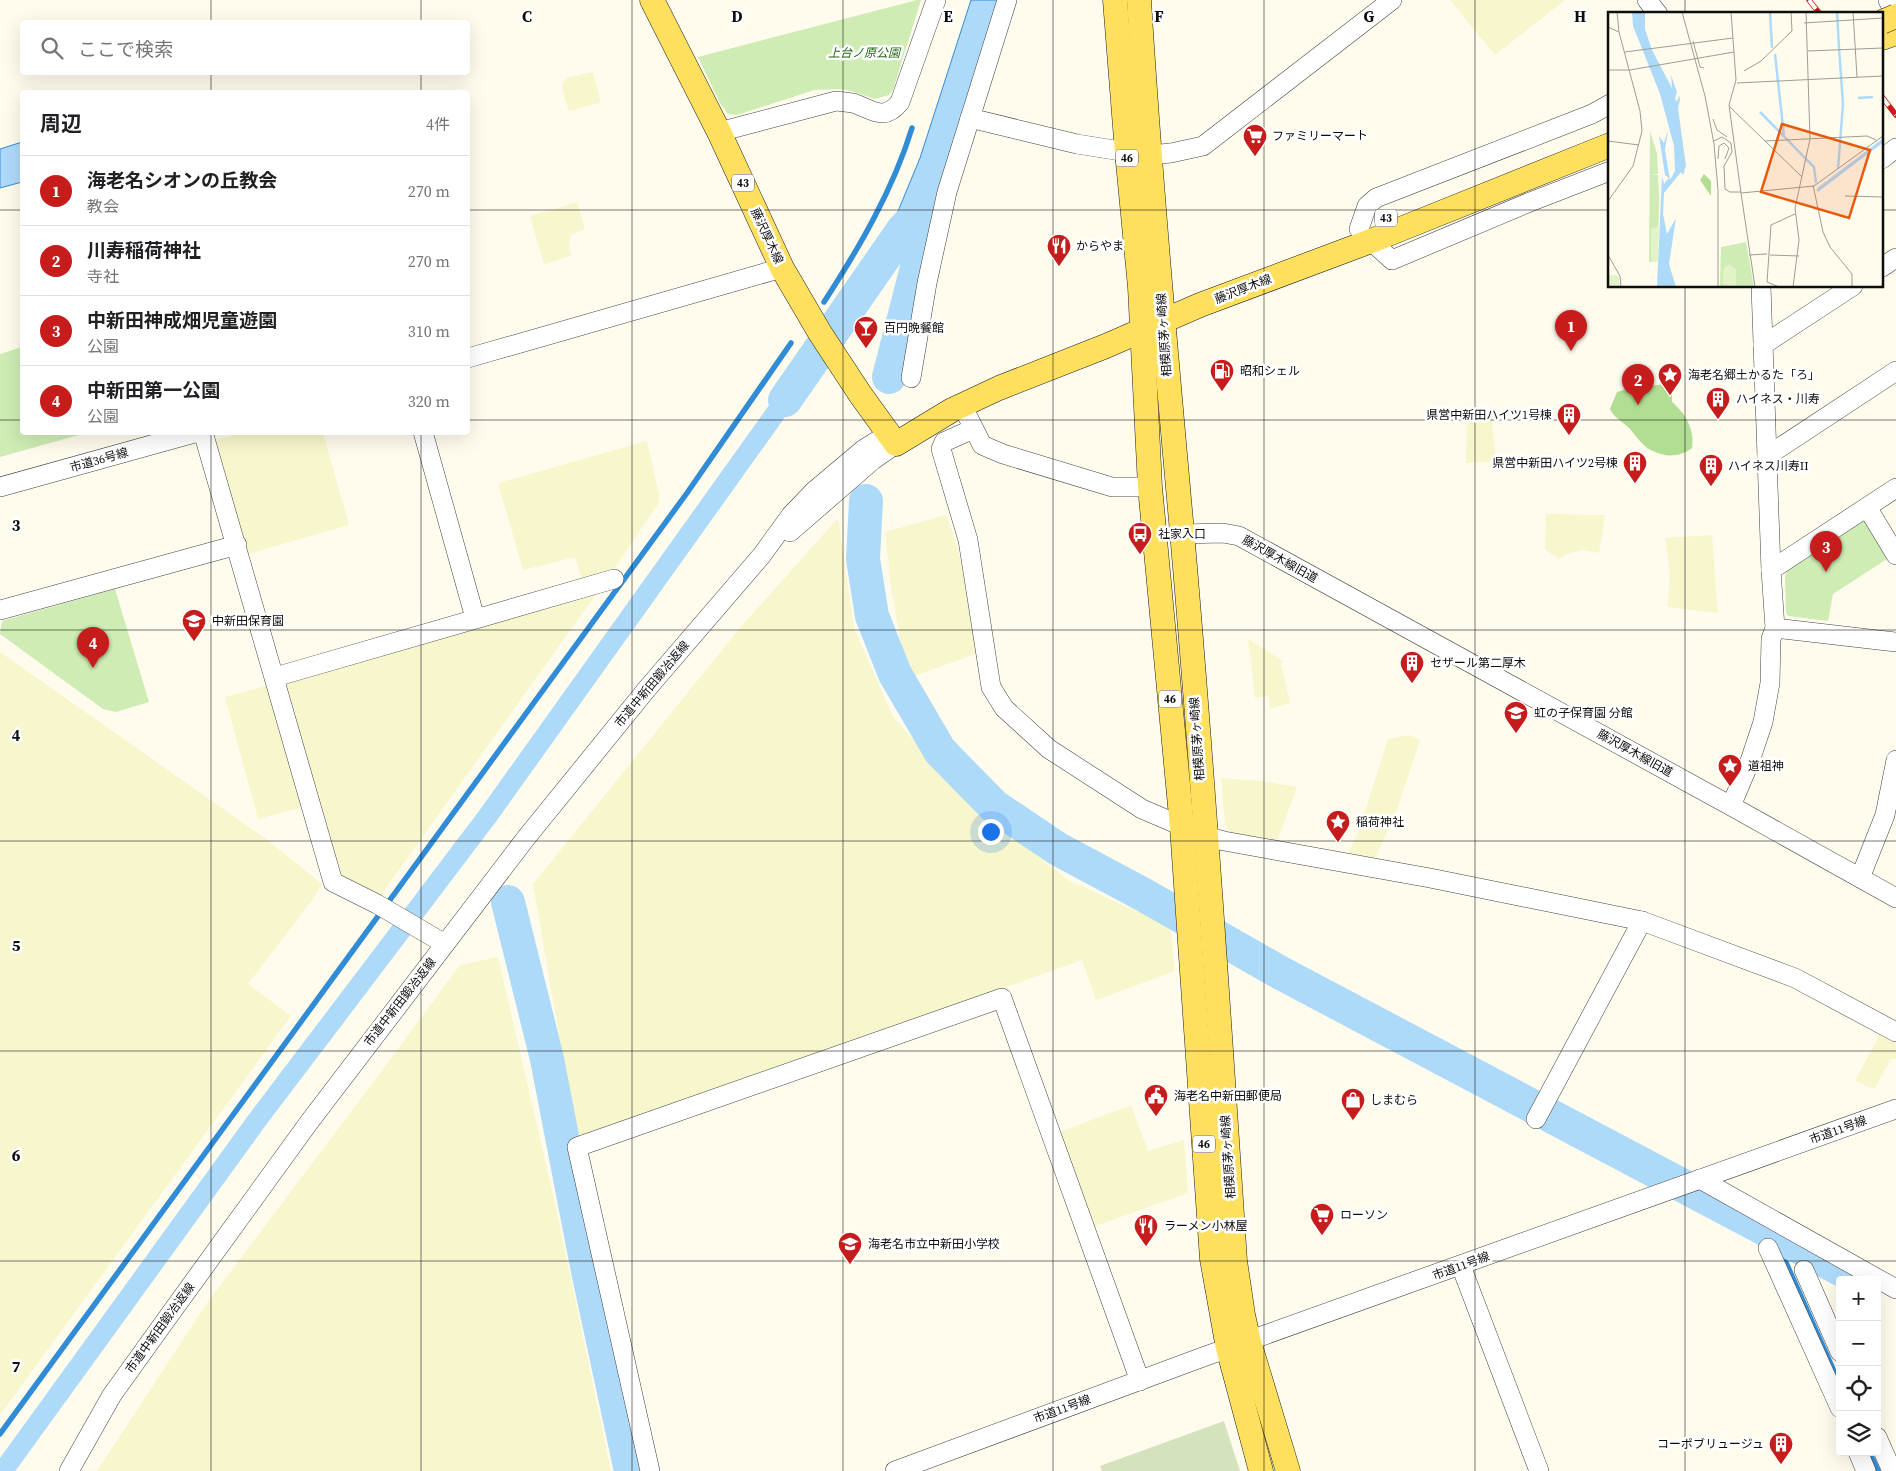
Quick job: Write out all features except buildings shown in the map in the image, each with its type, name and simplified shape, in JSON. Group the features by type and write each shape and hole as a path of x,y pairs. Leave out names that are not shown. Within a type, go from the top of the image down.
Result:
{"main road":[{"name":"藤沢厚木線","path":"652,0 719,132 782,268 820,333 892,439"},
{"name":"相模原茅ヶ崎線","path":"1115,0 1163,314 1215,950 1235,1261 1243,1315 1239,1345 1261,1471"},
{"name":"相模原茅ヶ崎線","path":"1139,0 1138,154 1140,287 1150,487 1182,827 1212,1260 1239,1345 1288,1471"},
{"path":"1884,21 1896,17"},
{"path":"1884,37 1896,33"},
{"name":"藤沢厚木線","path":"1365,235 1608,132"},
{"name":"藤沢厚木線","path":"892,439 919,429 962,405 1141,323 1365,235 1608,146"},
{"name":"藤沢厚木線","path":"892,439 967,390 1089,341 1141,323"}],"street":[{"path":"719,132 836,101 854,103 875,112 884,113 894,110 900,102 936,0"},
{"path":"911,378 929,274 948,192 1007,0"},
{"path":"970,118 1077,144 1138,154 1171,153 1203,146 1392,0"},
{"path":"1647,0 1656,12"},
{"path":"1888,0 1896,17"},
{"path":"1608,105 1592,114 1376,198 1367,206 1365,235 1392,260 1530,202 1608,172"},
{"path":"1884,266 1896,258"},
{"path":"470,357 782,268"},
{"path":"1731,806 1750,761 1763,722 1770,683 1771,639 1775,628 1771,570 1761,288"},
{"path":"1763,345 1850,288"},
{"path":"1767,456 1896,371"},
{"path":"962,405 982,444 1003,454 1112,487 1150,487"},
{"path":"973,429 944,442 941,449 968,540 991,688 1004,708 1049,749 1142,809 1205,836 1440,880 1642,921 1795,978 1896,1032"},
{"name":"市道36号線","path":"0,488 187,435"},
{"path":"204,435 333,882 389,911 445,944"},
{"path":"424,435 476,618"},
{"name":"市道中新田鍛冶返線","path":"69,1471 123,1379 310,1121 526,838 629,711 762,555 791,515 814,490 864,449 892,439"},
{"path":"1771,570 1896,488"},
{"path":"1867,507 1896,555"},
{"name":"藤沢厚木線旧道","path":"1182,534 1223,532 1239,536 1896,898"},
{"path":"0,610 237,545"},
{"path":"275,676 614,579"},
{"path":"1775,628 1896,642"},
{"path":"1860,878 1884,815 1896,760"},
{"path":"1539,1112 1642,921"},
{"path":"650,1471 577,1147 1002,998 1140,1381"},
{"name":"市道11号線","path":"895,1471 917,1467 1140,1381 1896,1109"},
{"path":"1697,1180 1896,1289"},
{"path":"1768,1248 1836,1399"},
{"path":"1461,1266 1539,1471"},
{"path":"1804,1270 1836,1343"},
{"path":"1881,1446 1892,1471"},
{"path":"1860,1456 1866,1471"}],"green space":[{"name":"上台ノ原公園","path":"921,0 893,90 889,95 875,99 840,89 814,90 737,115 728,114 720,103 698,57"},
{"path":"1450,0 1565,0 1495,55"},
{"path":"593,72 600,100 599,103 569,111 562,88 563,82 569,77"},
{"path":"577,202 585,229 571,235 569,246 571,256 544,264 530,216"},
{"path":"20,348 20,435 79,435 0,457 0,354"},
{"path":"1670,384 1672,402 1685,417 1691,429 1693,441 1692,448 1686,452 1664,455 1644,445 1610,409 1617,392 1633,387"},
{"path":"1467,411 1491,412 1496,458 1493,461 1466,463"},
{"path":"233,435 324,435 349,525 248,554 215,440"},
{"path":"647,441 659,495 658,504 614,569 378,899 341,879 317,803 258,819 225,697 273,684 582,582 575,557 523,570 498,483"},
{"path":"1546,514 1605,515 1599,553 1582,550 1566,554 1559,559 1545,549"},
{"path":"946,515 962,566 978,653 914,676 901,645 891,587 885,532"},
{"path":"838,518 854,628 893,717 964,797 1068,880 1125,906 1170,923 1175,971 1096,1000 1082,960 577,1140 533,884 739,629"},
{"path":"1864,521 1867,521 1890,557 1833,594 1828,621 1788,616 1786,613 1785,578 1787,570"},
{"path":"1712,535 1718,613 1667,607 1670,577 1665,538"},
{"path":"115,589 149,702 116,712 103,709 0,634 2,621"},
{"path":"1248,639 1283,661 1281,664 1290,703 1270,709 1268,696 1255,698"},
{"path":"0,652 266,839 322,884 248,984 291,1016 0,1415"},
{"path":"1409,735 1420,740 1395,815 1375,858 1371,862 1346,859 1360,827 1388,739"},
{"path":"1221,778 1260,781 1297,787 1276,844 1229,832 1225,824"},
{"path":"498,957 555,1203 611,1471 97,1471 207,1303 460,965"},
{"path":"1881,1032 1896,1039 1896,1059 1891,1059 1874,1089 1855,1081"},
{"path":"1131,1105 1148,1151 1184,1140 1188,1193 1090,1228 1057,1133"},
{"path":"1224,1421 1240,1471 1102,1471 1100,1466"}],"water":[{"path":"971,0 998,0 928,240 914,240 889,233 920,158"},
{"path":"20,143 20,183 0,188 0,149"}],"waterway":[{"path":"824,302 874,218 895,174 912,128"},
{"path":"889,377 924,240 930,193"},
{"path":"785,400 903,230 927,205"},
{"path":"0,1434 687,493 791,343"},
{"path":"3,1471 255,1123 487,817 785,400"},
{"path":"866,501 863,559 872,616 895,674 940,751 994,806 1058,849 1144,895 1279,972 1853,1276"},
{"path":"508,902 547,1059 588,1271 631,1471"},
{"path":"1773,1233 1836,1376"},
{"path":"1871,1456 1878,1471"}],"railway":[{"path":"1809,0 1818,12"},
{"path":"1884,100 1896,115"}],"place":[{"name":"ファミリーマート","path":"1255,157"},
{"name":"からやま","path":"1059,267"},
{"name":"百円晩餐館","path":"866,349"},
{"name":"海老名シオンの丘教会","path":"1571,351"},
{"name":"昭和シェル","path":"1222,392"},
{"name":"海老名郷土かるた「ろ」","path":"1670,396"},
{"name":"川寿稲荷神社","path":"1638,405"},
{"name":"ハイネス・川寿","path":"1718,420"},
{"name":"県営中新田ハイツ1号棟","path":"1569,436"},
{"name":"県営中新田ハイツ2号棟","path":"1635,484"},
{"name":"ハイネス川寿II","path":"1711,487"},
{"name":"社家入口","path":"1140,555"},
{"name":"中新田神成畑児童遊園","path":"1826,572"},
{"name":"中新田保育園","path":"194,642"},
{"name":"中新田第一公園","path":"93,668"},
{"name":"セザール第二厚木","path":"1412,684"},
{"name":"虹の子保育園 分館","path":"1516,734"},
{"name":"道祖神","path":"1730,787"},
{"name":"稲荷神社","path":"1338,843"},
{"name":"海老名中新田郵便局","path":"1156,1117"},
{"name":"しまむら","path":"1353,1121"},
{"name":"ローソン","path":"1322,1236"},
{"name":"ラーメン小林屋","path":"1146,1247"},
{"name":"海老名市立中新田小学校","path":"850,1265"},
{"name":"コーポブリュージュ","path":"1781,1465"}]}
